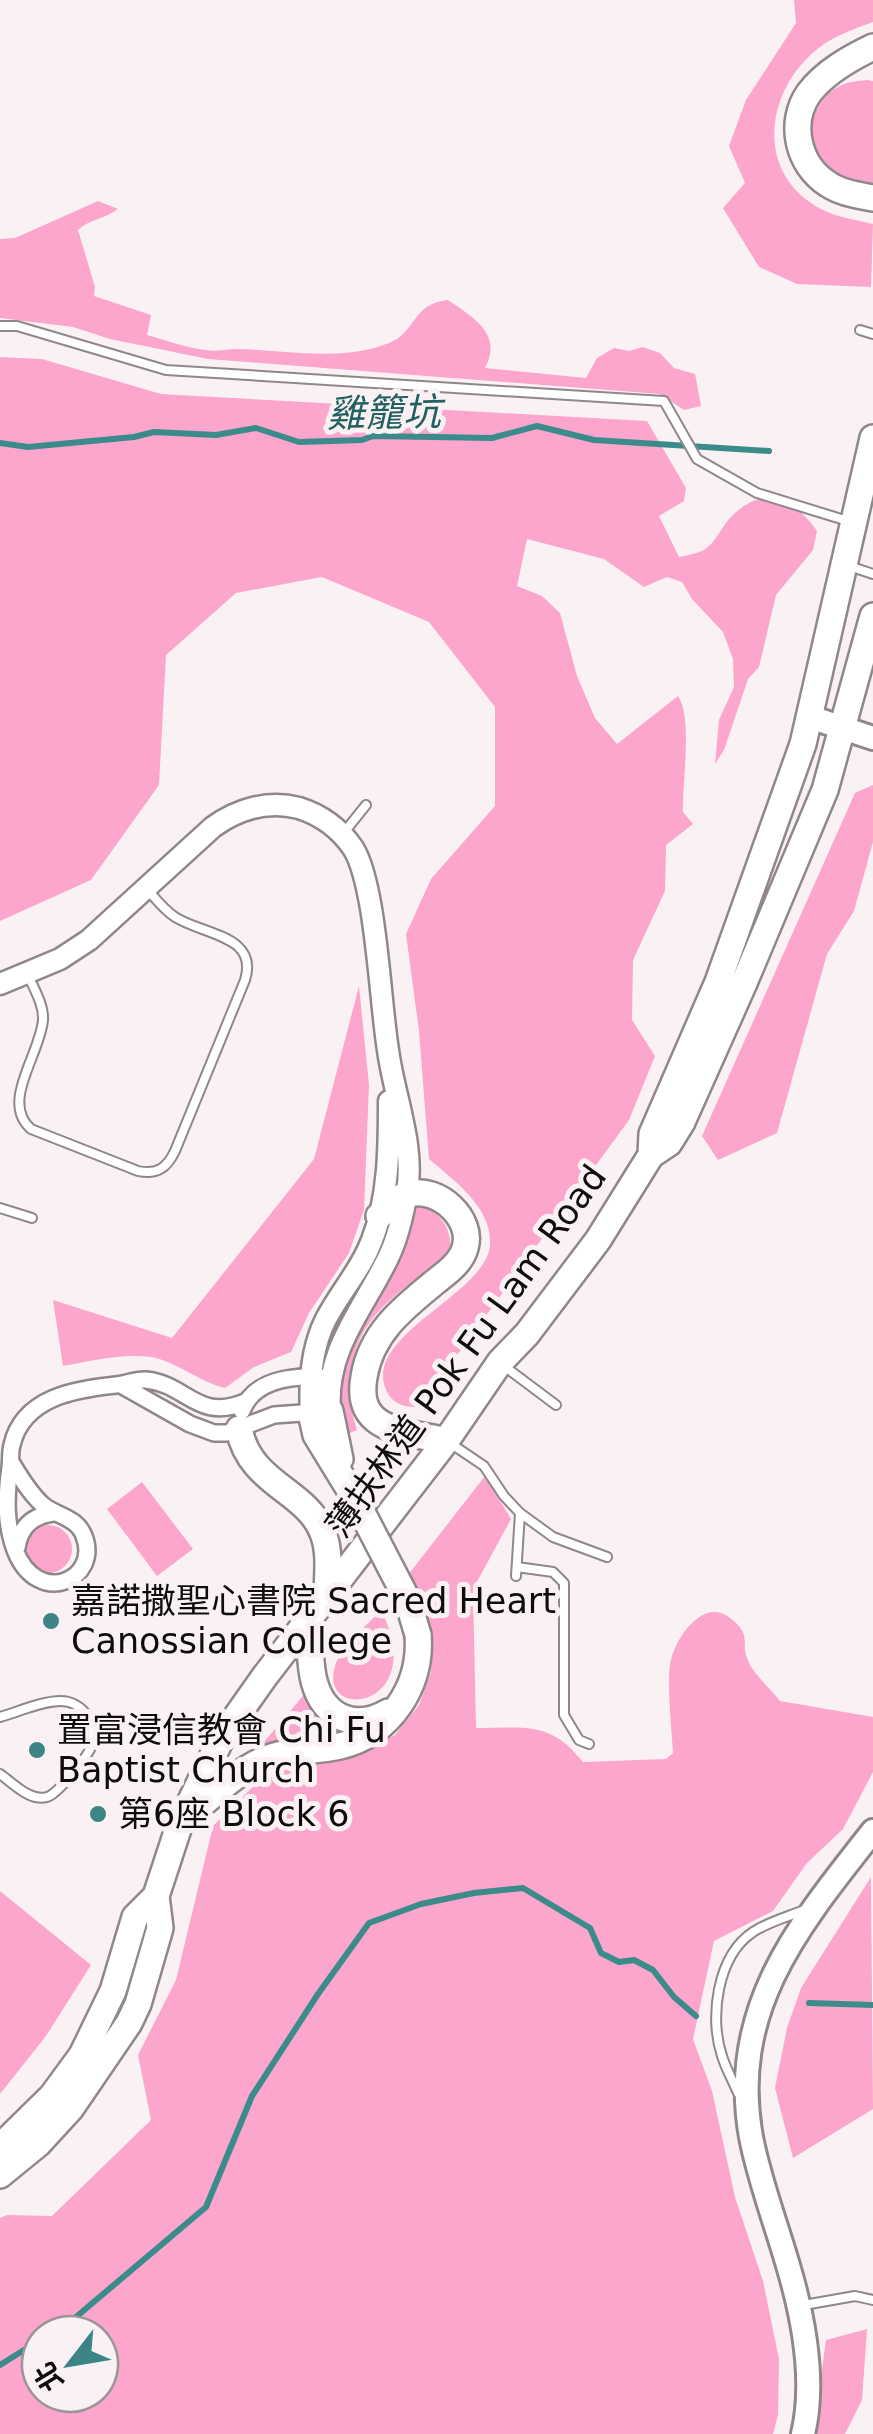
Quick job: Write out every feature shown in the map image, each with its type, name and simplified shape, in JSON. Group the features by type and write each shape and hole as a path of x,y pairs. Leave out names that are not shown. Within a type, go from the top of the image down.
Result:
{"main road":[{"path":"873,47 821,80 804,102 799,116 800,146 805,160 826,184 873,198"},
{"path":"821,80 846,68 873,67"},
{"name":"薄扶林道 Pok Fu Lam Road","path":"651,1156 652,1134 718,982 794,773 873,438"},
{"name":"薄扶林道 Pok Fu Lam Road","path":"0,2174 38,2144 71,2108 129,2023 160,1928 156,1896 180,1823 222,1737 264,1676 446,1440 500,1362 527,1334 598,1240 651,1156 668,1143 698,1087 825,790 873,616"},
{"path":"810,717 873,738"},
{"path":"379,1216 406,1194 428,1194 448,1204 462,1222 466,1248 457,1263 404,1307 380,1334 364,1372 366,1412 380,1424 446,1440"},
{"path":"180,1823 259,1762 287,1752 332,1748 356,1741 380,1727 400,1703 415,1673 418,1636 408,1601 354,1497 316,1435 320,1412"},
{"path":"239,1429 250,1460 308,1511 321,1528 327,1547 327,1598"},
{"path":"309,1620 314,1681 321,1699 331,1710 362,1721 381,1716 400,1703"},
{"path":"802,2434 807,2356 798,2306 754,2152 748,2115 748,2062 766,1989 786,1946 873,1831"},
{"name":"薄扶林道 Pok Fu Lam Road","path":"0,2147 52,2096 82,2055 113,1991 135,1917 156,1896"}],"street":[{"path":"0,984 75,950 213,827 250,808 293,807 320,817 342,834 364,872 388,1054 408,1160 406,1194 393,1248 320,1377"},
{"path":"121,1385 190,1424 214,1432 239,1429 274,1415 320,1412 317,1340 364,1258 379,1216 389,1142 388,1054"},
{"path":"10,1462 36,1498 53,1513 72,1520 85,1538 85,1560 80,1570 62,1582 51,1584 30,1576 18,1557 8,1518 10,1462 16,1433 40,1406 70,1390 152,1380 214,1410 229,1409 284,1379 320,1377"},
{"path":"239,1429 245,1402"},
{"path":"18,1557 17,1545 28,1523 53,1513"}],"lane":[{"path":"0,326 17,326 166,370 664,401 697,459 757,493 854,523"},
{"path":"860,330 873,334"},
{"path":"844,565 873,574"},
{"path":"342,834 366,805"},
{"path":"27,973 41,1004 43,1024 14,1100 20,1120 32,1129 138,1171 151,1173 162,1169 176,1151 245,980 248,962 238,945 174,916 146,888"},
{"path":"0,1208 32,1218"},
{"path":"500,1362 556,1406"},
{"path":"446,1440 484,1466 520,1513 553,1538 607,1557"},
{"path":"520,1513 517,1572 553,1572 564,1583 564,1715 580,1740 589,1744"},
{"path":"0,1718 62,1701 77,1705 94,1730 92,1746 58,1792 46,1798 32,1798 0,1774"},
{"path":"748,2115 721,2054 718,2008 722,1978 738,1947 755,1931 814,1905"},
{"path":"798,2306 855,2296 873,2300"}],"shaded area":[{"path":"794,0 873,0 873,22 830,40 804,61 789,81 774,128 776,151 784,173 799,193 827,212 873,224 871,287 797,284 759,267 723,208 745,183 729,146 746,100 796,23"},
{"path":"873,81 873,189 846,182 827,171 815,157 810,135 815,113 828,94 844,84"},
{"path":"98,201 118,209 78,230 95,287 94,296 151,315 147,335 210,351 352,352 389,343 405,332 420,312 448,300 476,320 488,336 490,356 485,368 586,378 597,358 614,348 629,351 643,347 660,353 674,368 695,374 701,406 684,410 660,394 208,359 110,339 73,327 0,318 0,239 15,238"},
{"path":"0,357 42,359 161,394 647,421 686,488 684,501 659,516 679,557 705,549 733,515 757,500 779,499 789,504 817,531 813,550 776,595 759,667 748,679 724,750 715,764 719,720 734,687 733,659 723,632 692,599 682,582 667,577 644,587 604,559 527,539 517,586 542,596 560,613 577,676 595,718 617,744 678,696 686,735 683,812 693,824 666,845 665,891 633,960 632,1020 655,1056 629,1120 419,1407 400,1404 387,1392 383,1371 391,1352 407,1333 470,1280 484,1262 490,1243 489,1230 478,1206 429,1159 419,1031 406,934 431,879 495,806 495,707 429,622 322,577 236,593 166,655 159,785 91,880 0,921"},
{"path":"873,785 873,842 854,911 827,954 777,1133 718,1160 702,1136 855,793"},
{"path":"359,986 369,1085 364,1210 349,1253 309,1313 291,1352 254,1367 225,1388 151,1357 118,1357 63,1366 53,1300 172,1338 314,1159"},
{"path":"411,1202 428,1209 446,1225 450,1251 389,1301 365,1330 351,1372 351,1402 357,1430 343,1436 337,1379 366,1311 404,1248"},
{"path":"485,1476 511,1519 473,1589 476,1728 536,1729 559,1739 583,1762 666,1759 673,1753 671,1660 685,1631 711,1612 730,1618 741,1629 749,1663 780,1701 873,1717 873,1772 843,1829 807,1863 773,1911 714,1941 693,2039 712,2091 735,2197 763,2281 779,2359 778,2415 773,2434 0,2434 0,2218 52,2216 151,2120 138,2055 176,1980 213,1826 270,1770 359,1754 395,1735 419,1705 431,1672 431,1635 422,1600 408,1575"},
{"path":"142,1482 193,1549 157,1576 107,1509"},
{"path":"48,1525 65,1532 72,1549 65,1566 48,1573 31,1566 24,1549 31,1532"},
{"path":"381,1610 393,1643 392,1669 383,1687 369,1697 354,1699 341,1695 334,1682 339,1656"},
{"path":"308,1690 361,1730 253,1755"},
{"path":"871,1877 873,2109 793,2158 775,2088 787,2028 801,1988"},
{"path":"0,1891 91,1965 46,2036 0,2094"},
{"path":"867,2329 862,2400 845,2434 813,2434 826,2340"}],"waterway":[{"name":"雞籠坑","path":"0,443 28,447 154,432 216,435 256,428 299,442 362,440 373,436 492,438 537,426 594,440 769,451"},
{"path":"80,2314 206,2207 252,2096 369,1923 421,1904 523,1888 590,1928 601,1953 619,1962 634,1960 653,1970 674,1997 696,2016"},
{"path":"809,2003 873,2005"},
{"path":"0,2365 20,2352"}],"place":[{"name":"嘉諾撒聖心書院 Sacred Heart Canossian College","path":"51,1621"},
{"name":"置富浸信教會 Chi Fu Baptist Church","path":"37,1750"},
{"name":"第6座 Block 6","path":"98,1814"}]}
